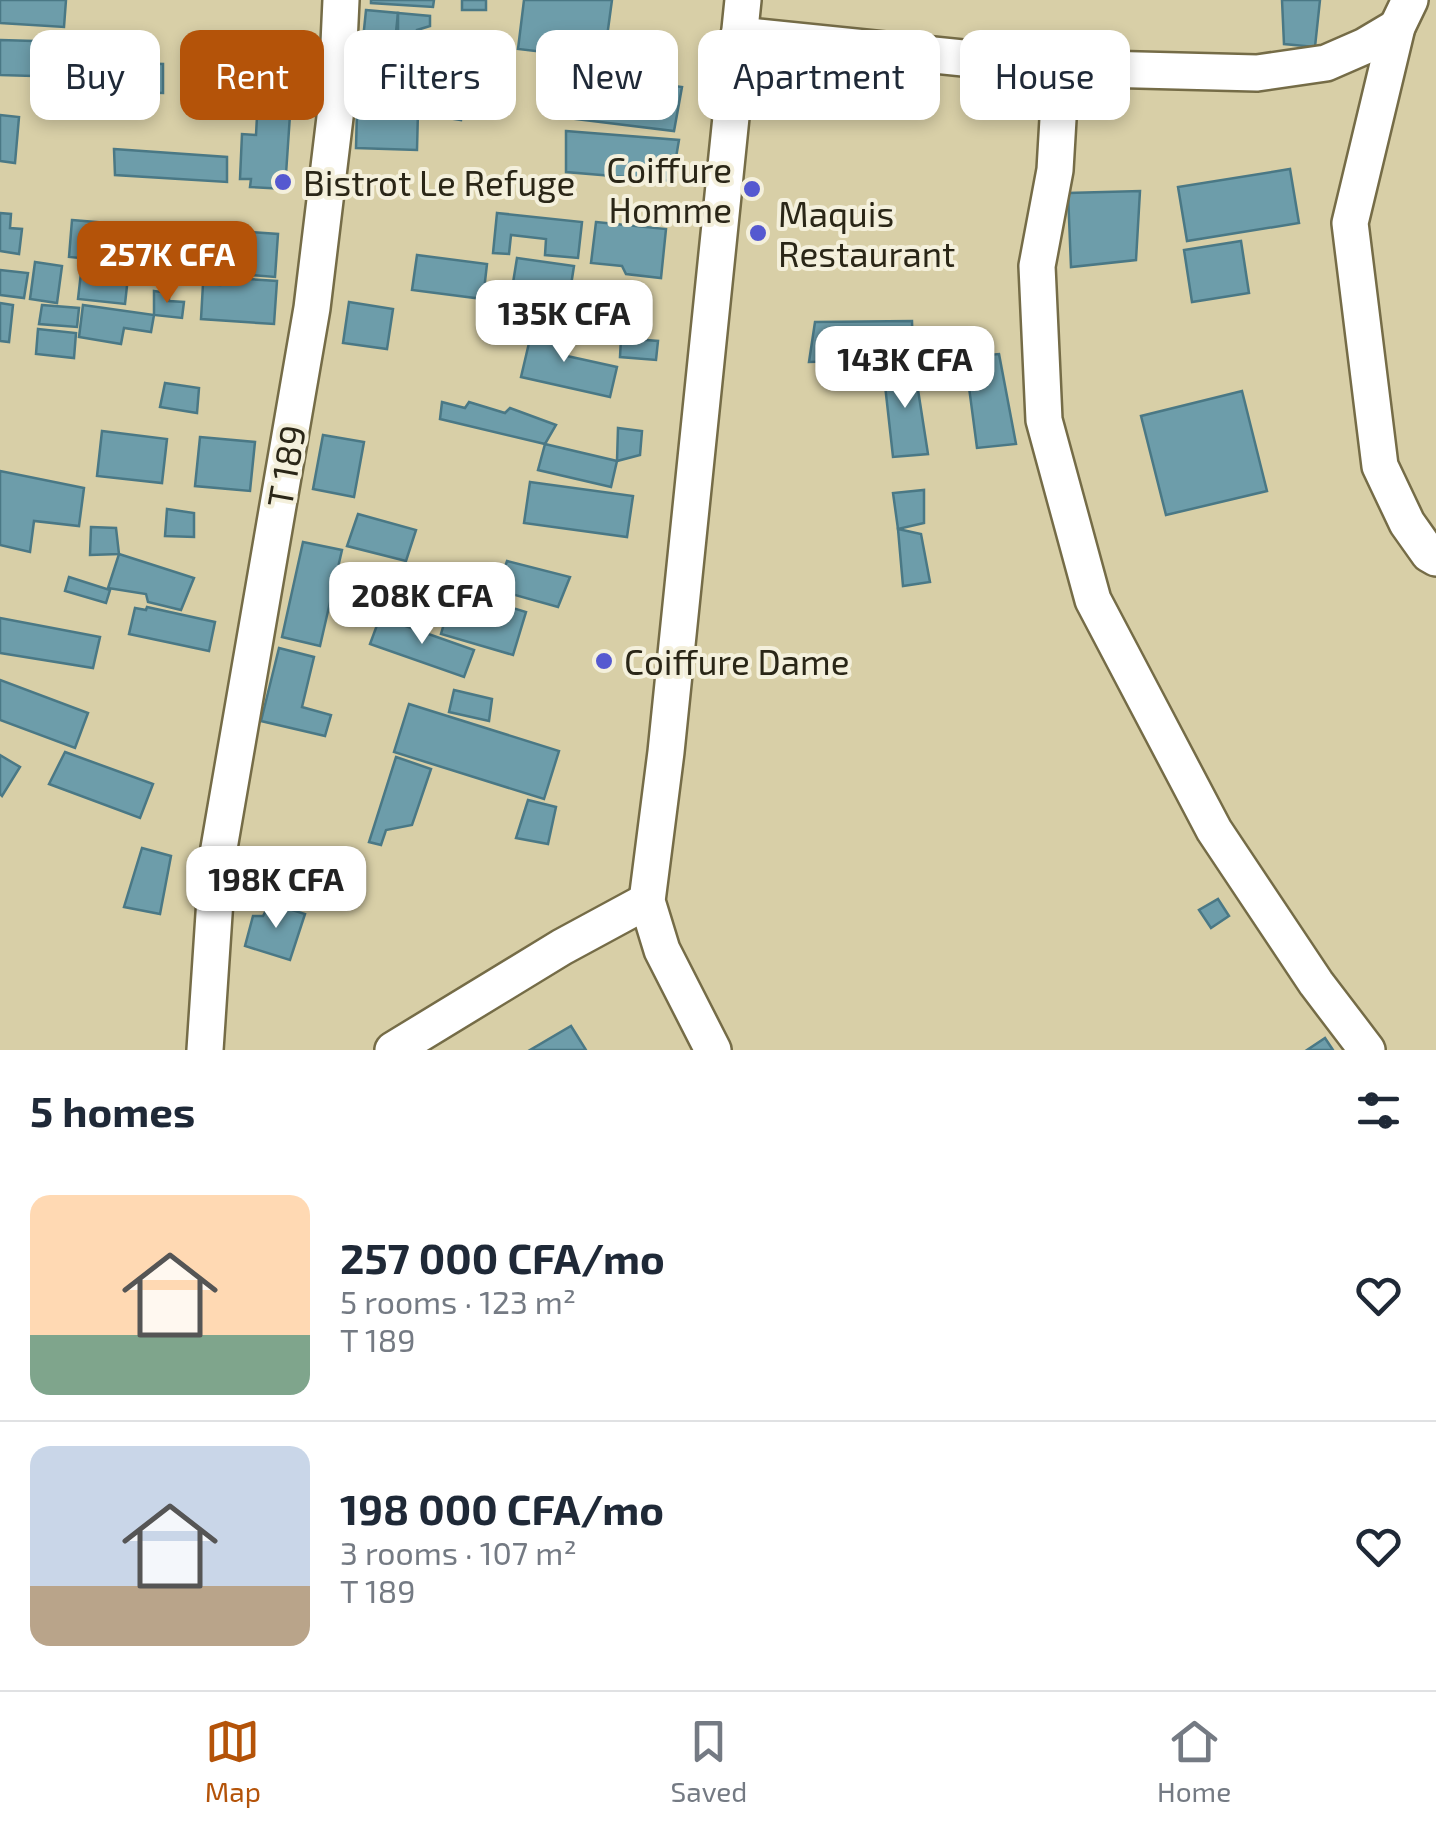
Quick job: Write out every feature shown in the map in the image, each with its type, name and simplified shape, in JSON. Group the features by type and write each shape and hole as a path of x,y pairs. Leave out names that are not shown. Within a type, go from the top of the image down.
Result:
{"street":[{"name":"T 189","path":"205,1050 218,854 312,308 336,109 341,0"},
{"path":"740,30 743,0"},
{"path":"1130,70 1258,74 1326,63 1365,46 1403,14"},
{"path":"1403,14 1350,224 1380,466 1408,523 1436,558"},
{"path":"713,1050 662,950 647,900 666,752 731,120"},
{"path":"1058,120 1056,170 1037,266 1044,420 1093,600 1214,830 1316,984 1367,1050"},
{"path":"394,1050 647,900"}],"building":[{"path":"0,0 66,0 64,27 0,23"},
{"path":"371,0 434,0 433,7"},
{"path":"462,0 486,0 486,10 462,10"},
{"path":"524,0 612,0 608,30 536,30 536,51 518,49"},
{"path":"1282,0 1320,0 1315,47 1284,44"},
{"path":"366,10 398,13 396,30 364,30"},
{"path":"398,13 430,16 430,26 398,30"},
{"path":"0,40 30,41 30,76 0,75"},
{"path":"160,64 163,64 160,93"},
{"path":"0,115 19,117 15,163 0,161"},
{"path":"257,120 290,120 285,189 250,187 251,179 240,179 242,134 256,135"},
{"path":"357,120 418,120 417,150 356,148"},
{"path":"584,120 676,120 674,131"},
{"path":"566,131 679,140 672,181 566,172"},
{"path":"114,149 227,157 227,182 115,175"},
{"path":"1290,169 1299,223 1187,241 1178,187"},
{"path":"1140,191 1136,260 1071,267 1068,193"},
{"path":"0,213 11,214 10,228 22,229 19,254 0,251"},
{"path":"497,213 582,222 578,258 545,255 546,239 511,235 509,254 493,253"},
{"path":"72,220 131,225 129,248 153,250 151,265 69,257"},
{"path":"596,222 666,229 661,278 626,274 622,266 591,263"},
{"path":"251,232 278,234 275,277 215,272 218,239 250,241"},
{"path":"1241,241 1249,293 1192,302 1184,250"},
{"path":"417,255 487,264 483,299 412,290"},
{"path":"517,258 574,266 569,298 512,289"},
{"path":"35,262 62,266 57,303 30,299"},
{"path":"82,264 129,268 125,304 78,299"},
{"path":"0,270 28,273 24,298 0,295"},
{"path":"220,277 277,281 274,324 201,319 203,284 220,285"},
{"path":"154,291 169,293 169,301 184,302 182,318 154,315"},
{"path":"349,302 393,309 387,349 343,343"},
{"path":"0,303 13,305 9,342 0,341"},
{"path":"42,305 79,308 77,327 39,324"},
{"path":"83,305 154,315 151,332 124,328 121,344 79,337"},
{"path":"912,321 913,359 809,362 815,322"},
{"path":"533,326 571,334 567,356 617,367 610,397 521,377"},
{"path":"38,329 76,333 74,358 36,354"},
{"path":"621,338 658,341 656,360 620,357"},
{"path":"999,354 1016,444 977,448 965,357"},
{"path":"914,364 928,454 893,457 883,367"},
{"path":"165,383 199,388 197,413 160,407"},
{"path":"1242,391 1267,491 1166,515 1141,416"},
{"path":"442,402 465,408 469,402 505,413 510,408 556,425 545,444 440,419"},
{"path":"618,428 642,431 640,455 617,461"},
{"path":"102,431 167,439 162,483 97,476"},
{"path":"323,435 364,442 354,497 313,489"},
{"path":"200,437 255,442 250,491 195,486"},
{"path":"545,444 617,461 611,487 538,470"},
{"path":"0,471 84,488 79,526 34,521 30,552 0,545"},
{"path":"530,482 633,496 627,537 524,523"},
{"path":"924,490 924,523 898,529 893,493"},
{"path":"167,509 194,513 194,537 165,536"},
{"path":"358,514 416,530 406,561 347,546"},
{"path":"91,527 116,528 119,554 90,555"},
{"path":"898,529 921,534 930,582 903,586"},
{"path":"303,542 342,550 320,646 282,637"},
{"path":"119,554 194,578 181,610 148,602 146,594 108,588"},
{"path":"507,561 570,577 558,607 497,590"},
{"path":"69,577 110,590 106,603 65,591"},
{"path":"454,590 526,612 513,655 441,634"},
{"path":"147,607 215,622 209,651 129,634 135,608"},
{"path":"380,617 474,650 464,677 370,644"},
{"path":"0,618 100,637 93,668 0,653"},
{"path":"279,648 314,657 302,707 331,715 325,736 261,721"},
{"path":"0,680 88,713 75,748 0,720"},
{"path":"454,690 492,699 489,721 449,712"},
{"path":"409,704 559,751 544,799 394,752"},
{"path":"65,752 153,784 140,818 49,784"},
{"path":"0,755 20,767 2,796 0,794"},
{"path":"396,757 431,769 412,825 386,830 381,845 369,842"},
{"path":"528,800 556,807 548,844 516,838"},
{"path":"142,848 171,856 160,914 124,907"},
{"path":"1218,899 1229,916 1211,928 1199,910"},
{"path":"270,903 305,914 290,960 245,946 253,916 263,916"},
{"path":"571,1026 586,1050 530,1050"},
{"path":"1325,1038 1333,1050 1307,1050"}],"place":[{"name":"Bistrot Le Refuge","path":"283,182"},
{"name":"Coiffure Homme","path":"752,189"},
{"name":"Maquis Restaurant","path":"758,233"},
{"name":"Coiffure Dame","path":"604,661"}]}
